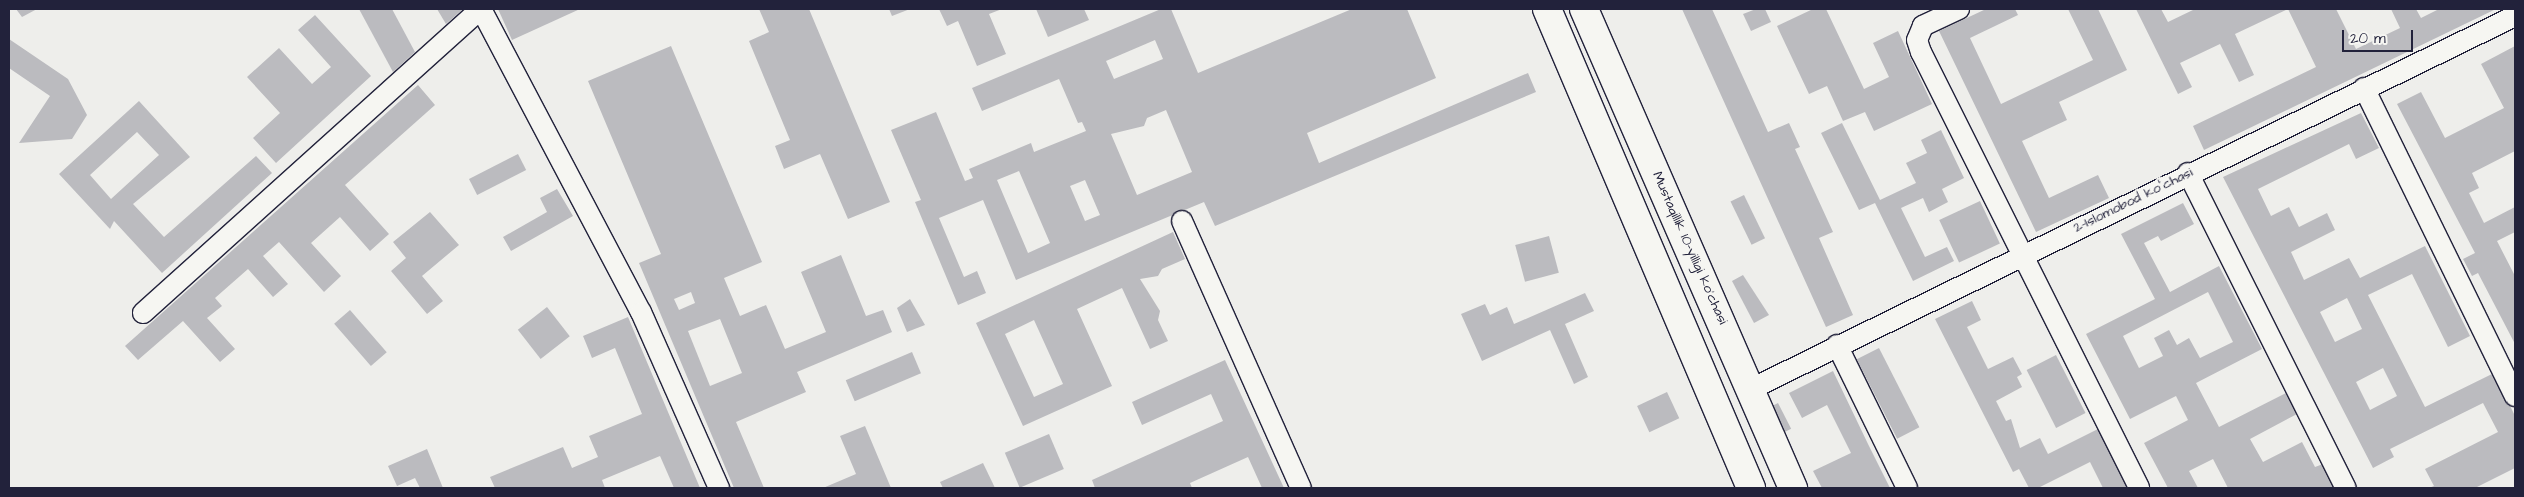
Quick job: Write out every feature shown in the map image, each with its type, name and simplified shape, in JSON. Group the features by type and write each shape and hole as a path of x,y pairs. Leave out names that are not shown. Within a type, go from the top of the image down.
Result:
{"main road":[{"path":"1547,9 1751,488"},
{"name":"Mustaqillik 10-yilligi ko'chasi","path":"1584,9 1753,388 1793,488"}],"street":[{"path":"143,313 481,9 641,312 719,488"},
{"path":"1959,9 1923,26 1917,40 2139,488"},
{"name":"2-Islomobod koʻchasi","path":"1753,388 2022,253 2515,16"},
{"path":"2364,88 2515,396"},
{"path":"2188,173 2346,488"},
{"path":"1182,221 1301,488"},
{"path":"1837,345 1907,488"}],"building":[{"path":"16,9 37,9 22,17"},
{"path":"359,9 392,9 415,52 393,72"},
{"path":"437,9 463,9 446,24"},
{"path":"498,9 580,9 512,40"},
{"path":"759,9 809,9 890,202 848,219 820,154 784,169 775,146 790,140 749,41 769,32"},
{"path":"889,9 910,9 892,16"},
{"path":"939,9 1002,9 989,14 1006,54 977,66 958,21 947,26"},
{"path":"1036,9 1084,9 1089,20 1048,37"},
{"path":"1161,9 1171,9 1198,73 1352,9 1407,9 1436,78 1307,133 1319,163 1528,73 1536,92 1215,226 1204,202 1016,280 983,200 939,218 964,277 977,271 986,293 958,305 915,202 921,200 891,130 936,112 965,181 973,178 969,169 1031,143 1034,152 1086,131 1082,122 1078,123 1059,79 982,111 972,88","holes":["1155,40 1163,59 1114,79 1106,61","1166,110 1192,172 1137,195 1111,134 1144,126 1147,118","1019,171 1050,243 1028,253 997,180","1085,180 1100,215 1085,221 1070,186"]},
{"path":"1682,9 1712,9 1768,132 1789,123 1800,147 1795,149 1833,232 1819,238 1853,315 1826,327"},
{"path":"1756,9 1765,9 1771,22 1751,31 1743,14"},
{"path":"1813,9 1826,9 1864,89 1889,77 1873,43 1898,31 1932,104 1874,131 1865,112 1843,121 1827,86 1809,94 1777,26"},
{"path":"1986,9 2015,9 2018,15 1970,38 2001,104 2093,60 2068,9 2098,9 2127,70 2059,102 2067,120 2022,141 2049,198 2098,175 2109,198 2036,232 1939,31"},
{"path":"2136,9 2161,9 2168,22 2195,9 2288,9 2235,34 2254,75 2239,82 2220,44 2180,63 2192,87 2178,94"},
{"path":"2288,9 2336,9 2356,49 2400,28 2391,9 2416,9 2421,18 2439,9 2496,9 2204,150 2193,126 2316,67"},
{"path":"315,15 371,76 276,163 253,138 280,113 247,77 279,48 312,84 331,67 298,30"},
{"path":"9,39 68,79 87,115 72,139 19,143 50,96 9,68"},
{"path":"671,46 762,262 724,278 740,316 766,305 785,349 826,332 801,272 841,255 866,316 883,310 892,332 797,372 806,392 736,422 764,488 734,488 639,263 661,254 588,81","holes":["691,292 695,303 679,310 674,299","720,319 742,373 710,386 688,331"]},
{"path":"2515,46 2515,151 2472,173 2479,188 2469,193 2484,223 2515,207 2515,232 2497,241 2515,276 2515,344 2478,273 2472,276 2463,259 2475,253 2397,104 2421,92 2445,138 2504,108 2481,64"},
{"path":"418,85 435,105 345,185 389,234 370,251 340,217 311,243 341,276 324,292 279,242 263,256 288,284 273,297 248,269 215,298 222,306 207,318 235,349 220,362 183,321 138,360 125,346"},
{"path":"139,101 190,157 133,204 164,237 256,156 272,173 162,273 114,221 110,229 59,174","holes":["137,132 159,155 111,199 90,175"]},
{"path":"2361,113 2379,148 2356,159 2349,144 2258,189 2271,216 2289,207 2299,227 2327,213 2335,230 2291,252 2304,280 2349,258 2360,278 2425,246 2470,336 2448,347 2412,274 2368,295 2425,407 2494,373 2515,416 2515,468 2475,488 2429,488 2434,486 2425,469 2498,432 2483,403 2390,449 2394,457 2373,468 2223,177","holes":["2347,298 2362,329 2335,342 2320,312","2383,368 2397,396 2370,410 2356,382"]},
{"path":"1842,123 1880,200 1916,183 1906,163 1927,153 1921,140 1941,130 1964,178 1942,189 1948,202 1929,212 1923,198 1901,208 1925,257 1947,247 1954,261 1913,281 1875,203 1859,210 1821,133"},
{"path":"518,154 526,170 477,195 469,179"},
{"path":"557,189 573,216 511,251 503,237 547,212 540,198"},
{"path":"1744,195 1765,238 1752,245 1731,202"},
{"path":"1980,201 2000,244 1959,263 1939,220"},
{"path":"2183,203 2194,224 2161,241 2158,236 2144,243 2170,292 2219,266 2262,349 2196,383 2219,427 2286,393 2297,414 2250,439 2263,462 2302,442 2315,467 2323,464 2336,488 2228,488 2213,459 2189,471 2198,488 2168,488 2144,443 2188,420 2176,396 2130,419 2086,334 2155,299 2121,234","holes":["2208,292 2233,342 2200,358 2189,338 2177,345 2169,330 2154,338 2163,356 2139,368 2123,336"]},
{"path":"430,212 459,245 422,276 443,301 427,314 391,271 406,258 393,242"},
{"path":"1173,232 1185,259 1162,269 1158,276 1140,279 1160,311 1158,320 1168,341 1150,349 1122,288 1077,309 1112,386 1023,426 976,323","holes":["1034,320 1063,384 1034,397 1005,334"]},
{"path":"1549,236 1559,273 1525,282 1515,245"},
{"path":"1743,275 1769,315 1754,323 1732,281"},
{"path":"1585,293 1594,311 1565,324 1588,377 1574,384 1550,330 1482,361 1461,314 1485,304 1490,315 1507,307 1514,324"},
{"path":"910,299 925,325 907,332 897,308"},
{"path":"1972,301 1981,320 1967,327 1988,369 2013,357 2022,374 2017,377 2022,387 1996,401 2006,421 2011,419 2020,448 2040,438 2048,454 2098,429 2128,488 2103,488 2090,462 2038,488 2029,488 2019,469 2013,472 1935,319"},
{"path":"547,307 570,336 541,359 518,330"},
{"path":"350,310 387,352 371,366 334,324"},
{"path":"628,317 700,488 674,488 660,456 602,480 605,488 495,488 490,477 563,447 572,468 598,457 589,436 642,414 615,348 592,358 583,336"},
{"path":"1879,348 1919,427 1897,439 1857,359"},
{"path":"912,352 921,373 855,401 846,380"},
{"path":"2056,355 2086,413 2056,428 2027,370"},
{"path":"1225,360 1284,488 1262,488 1248,457 1190,483 1192,488 1095,488 1092,480 1223,421 1211,394 1142,425 1132,402"},
{"path":"1833,371 1890,488 1822,488 1813,471 1851,453 1827,405 1802,418 1789,393"},
{"path":"1667,392 1679,418 1649,432 1637,406"},
{"path":"1778,403 1791,429 1780,435 1766,409"},
{"path":"865,426 891,488 823,488 856,474 840,436"},
{"path":"1049,434 1064,469 1020,488 1005,453"},
{"path":"427,449 443,488 420,488 415,478 397,486 388,466"},
{"path":"983,463 995,488 943,488 940,482"}]}
